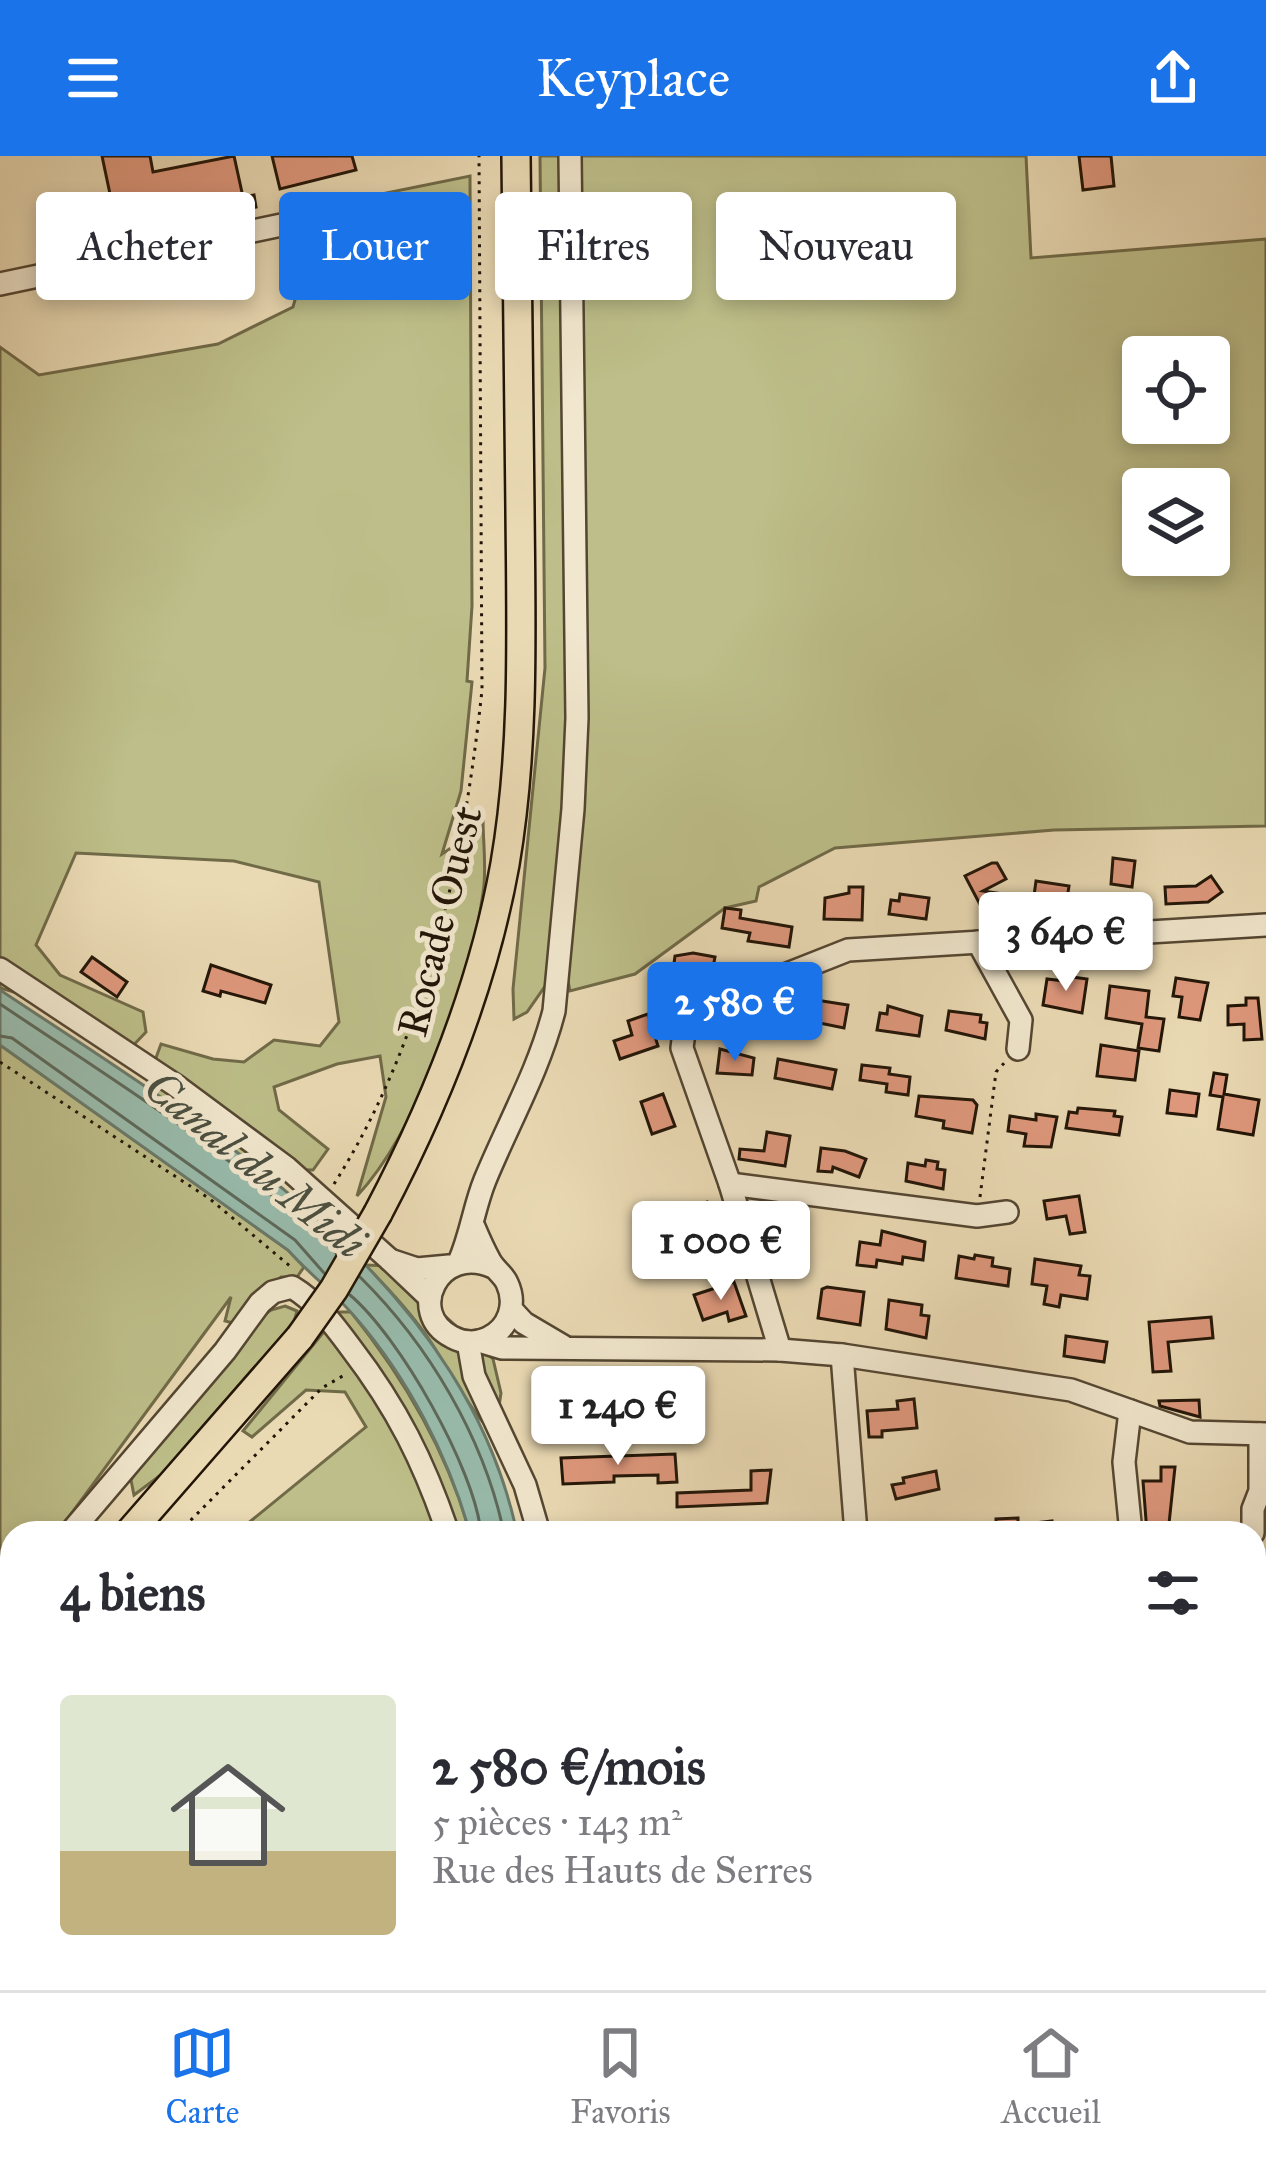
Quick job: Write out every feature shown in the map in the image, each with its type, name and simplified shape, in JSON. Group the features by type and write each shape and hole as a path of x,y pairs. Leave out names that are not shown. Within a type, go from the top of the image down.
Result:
{"main road":[{"name":"Rocade Ouest","path":"139,1521 300,1337 334,1289 412,1148 463,1024 504,865 516,772 521,682 516,156"}],"street":[{"path":"430,1298 473,1228 482,1186 546,1041 554,1011 578,718 570,156"},
{"path":"0,284 279,226"},
{"path":"780,1349 682,1048 685,1024 699,1009 848,950 1266,925"},
{"path":"978,942 1021,1020 1018,1049"},
{"path":"4,972 175,1085 286,1168 430,1298 436,1323 455,1339 502,1348 780,1349 1071,1390 1190,1432 1263,1434 1260,1491 1252,1521"},
{"path":"730,1184 977,1216 1007,1212"},
{"path":"473,1228 508,1285 511,1310 500,1330 474,1342"},
{"path":"390,1261 417,1269 481,1262 493,1267"},
{"path":"80,1521 273,1292 292,1287 306,1296 389,1397 443,1521"},
{"path":"511,1310 564,1347"},
{"path":"474,1342 474,1376 525,1485 536,1521"},
{"path":"842,1355 855,1521"},
{"path":"1130,1411 1124,1462 1130,1521"}],"path":[{"path":"323,1200 354,1152 408,1033 447,898 475,756 482,690 479,156"},
{"path":"977,1216 996,1072 1018,1049"},
{"path":"0,1062 210,1199 299,1274"},
{"path":"190,1521 322,1388 344,1375 371,1374"}],"green space":[{"path":"540,156 1026,156 1031,258 1266,239 1266,826 1054,830 835,848 759,887 756,901 725,908 635,974 570,991 568,981 548,982 527,1012 514,1019 513,989 545,668 541,300 692,300 692,192 540,192"},
{"path":"470,176 470,192 391,192"},
{"path":"295,300 471,300 472,606 467,681 472,682 461,791 442,854 483,819 484,884 467,968 438,1054 400,1134 357,1196 386,1097 380,1056 337,1064 274,1087 279,1110 328,1149 313,1170 268,1169 247,1162 150,1092 149,1077 161,1044 213,1059 244,1062 274,1040 320,1046 339,1022 319,882 234,861 76,853 36,945 60,975 143,1012 146,1032 123,1056 51,1003 0,988 0,347 39,375 218,344 293,307"},
{"path":"0,1045 288,1250 304,1267 297,1277 281,1277 233,1323 225,1321 231,1297 66,1521 0,1521"},
{"path":"365,1265 389,1266 493,1359 501,1393 498,1413 482,1421 419,1325"},
{"path":"285,1306 297,1311 294,1322 162,1474 134,1495 131,1480 153,1446 253,1323"},
{"path":"340,1312 351,1312 406,1389 436,1444 466,1521 251,1521 366,1427 345,1392 306,1390 252,1437 243,1431"}],"water":[{"path":"0,990 159,1096 314,1215 383,1283 442,1358 487,1441 513,1521 466,1521 438,1446 392,1366 347,1308 288,1250 0,1045"}],"building":[{"path":"102,156 150,156 153,172 234,156 242,192 110,192"},
{"path":"272,156 352,156 356,170 280,189"},
{"path":"1079,156 1111,156 1114,186 1083,190"},
{"path":"1113,858 1135,861 1132,887 1111,884"},
{"path":"997,863 1006,879 983,891 1022,897 985,914 965,876"},
{"path":"1211,876 1222,892 1208,902 1166,904 1165,887 1196,886"},
{"path":"1036,881 1069,886 1065,912 1033,903"},
{"path":"849,887 863,887 862,920 824,919 825,898 849,893"},
{"path":"900,894 929,898 926,919 889,914 891,900 899,901"},
{"path":"725,908 741,910 740,918 792,927 789,947 748,941 750,933 722,928"},
{"path":"675,956 715,957 712,973 698,975 696,982 672,978"},
{"path":"92,957 127,982 117,997 81,972"},
{"path":"211,965 271,985 265,1003 203,991"},
{"path":"1065,976 1087,979 1082,1013 1043,1005 1047,979 1065,981"},
{"path":"1176,978 1208,983 1200,1020 1179,1017 1182,997 1173,996"},
{"path":"1110,986 1149,991 1146,1017 1164,1019 1159,1051 1138,1048 1142,1024 1106,1018"},
{"path":"803,998 848,1005 844,1028 800,1019"},
{"path":"1246,998 1258,998 1262,1039 1244,1040 1244,1024 1228,1025 1228,1006 1246,1005"},
{"path":"888,1006 922,1016 919,1036 877,1030 880,1013 887,1014"},
{"path":"949,1011 981,1015 980,1022 987,1023 985,1039 946,1030"},
{"path":"648,1014 658,1046 620,1059 614,1041 632,1035 628,1021"},
{"path":"1101,1045 1139,1051 1135,1080 1097,1076"},
{"path":"720,1049 754,1058 752,1075 717,1073"},
{"path":"778,1059 836,1070 832,1089 775,1078"},
{"path":"862,1065 890,1068 889,1074 910,1077 908,1095 886,1092 887,1084 860,1080"},
{"path":"1214,1073 1227,1075 1224,1094 1259,1100 1253,1135 1218,1129 1223,1097 1210,1095"},
{"path":"1170,1090 1199,1094 1196,1116 1167,1113"},
{"path":"663,1094 675,1126 652,1134 641,1102"},
{"path":"919,1096 973,1100 977,1105 972,1133 943,1128 944,1121 916,1116"},
{"path":"1078,1108 1115,1111 1114,1116 1122,1117 1119,1135 1066,1128 1069,1112 1077,1113"},
{"path":"1036,1114 1057,1117 1051,1147 1024,1146 1026,1134 1008,1131 1010,1116 1036,1120"},
{"path":"767,1132 790,1136 785,1166 739,1159 740,1149 764,1151"},
{"path":"821,1148 866,1159 859,1177 833,1167 832,1172 818,1171"},
{"path":"926,1160 938,1162 937,1169 945,1170 943,1189 906,1181 908,1163 925,1166"},
{"path":"1079,1196 1085,1232 1070,1234 1066,1216 1047,1219 1044,1201"},
{"path":"707,1202 718,1239 689,1241 681,1209"},
{"path":"882,1231 925,1242 923,1260 903,1257 902,1264 877,1260 876,1267 857,1265 860,1242 880,1245"},
{"path":"975,1255 993,1258 992,1266 1010,1269 1008,1286 956,1278 959,1256 974,1259"},
{"path":"1035,1259 1081,1266 1079,1275 1090,1276 1087,1299 1061,1295 1059,1307 1044,1304 1047,1286 1032,1284"},
{"path":"734,1282 746,1316 729,1321 727,1312 703,1320 694,1295"},
{"path":"822,1289 864,1292 860,1325 818,1318"},
{"path":"889,1300 922,1305 921,1315 929,1316 926,1338 886,1329"},
{"path":"1211,1317 1213,1338 1168,1342 1171,1371 1153,1372 1149,1322"},
{"path":"1066,1336 1107,1342 1104,1362 1064,1356"},
{"path":"914,1399 917,1428 869,1437 867,1411 898,1409 897,1401"},
{"path":"1199,1400 1200,1417 1160,1406 1159,1401"},
{"path":"675,1454 677,1482 658,1483 658,1475 563,1484 561,1458"},
{"path":"1161,1467 1175,1467 1169,1521 1146,1521 1143,1481 1161,1481"},
{"path":"771,1470 767,1503 677,1507 677,1493 751,1490 751,1471"},
{"path":"936,1471 939,1489 896,1499 892,1485"}],"water label":[{"name":"Canal du Midi","path":"256,1164"}]}
